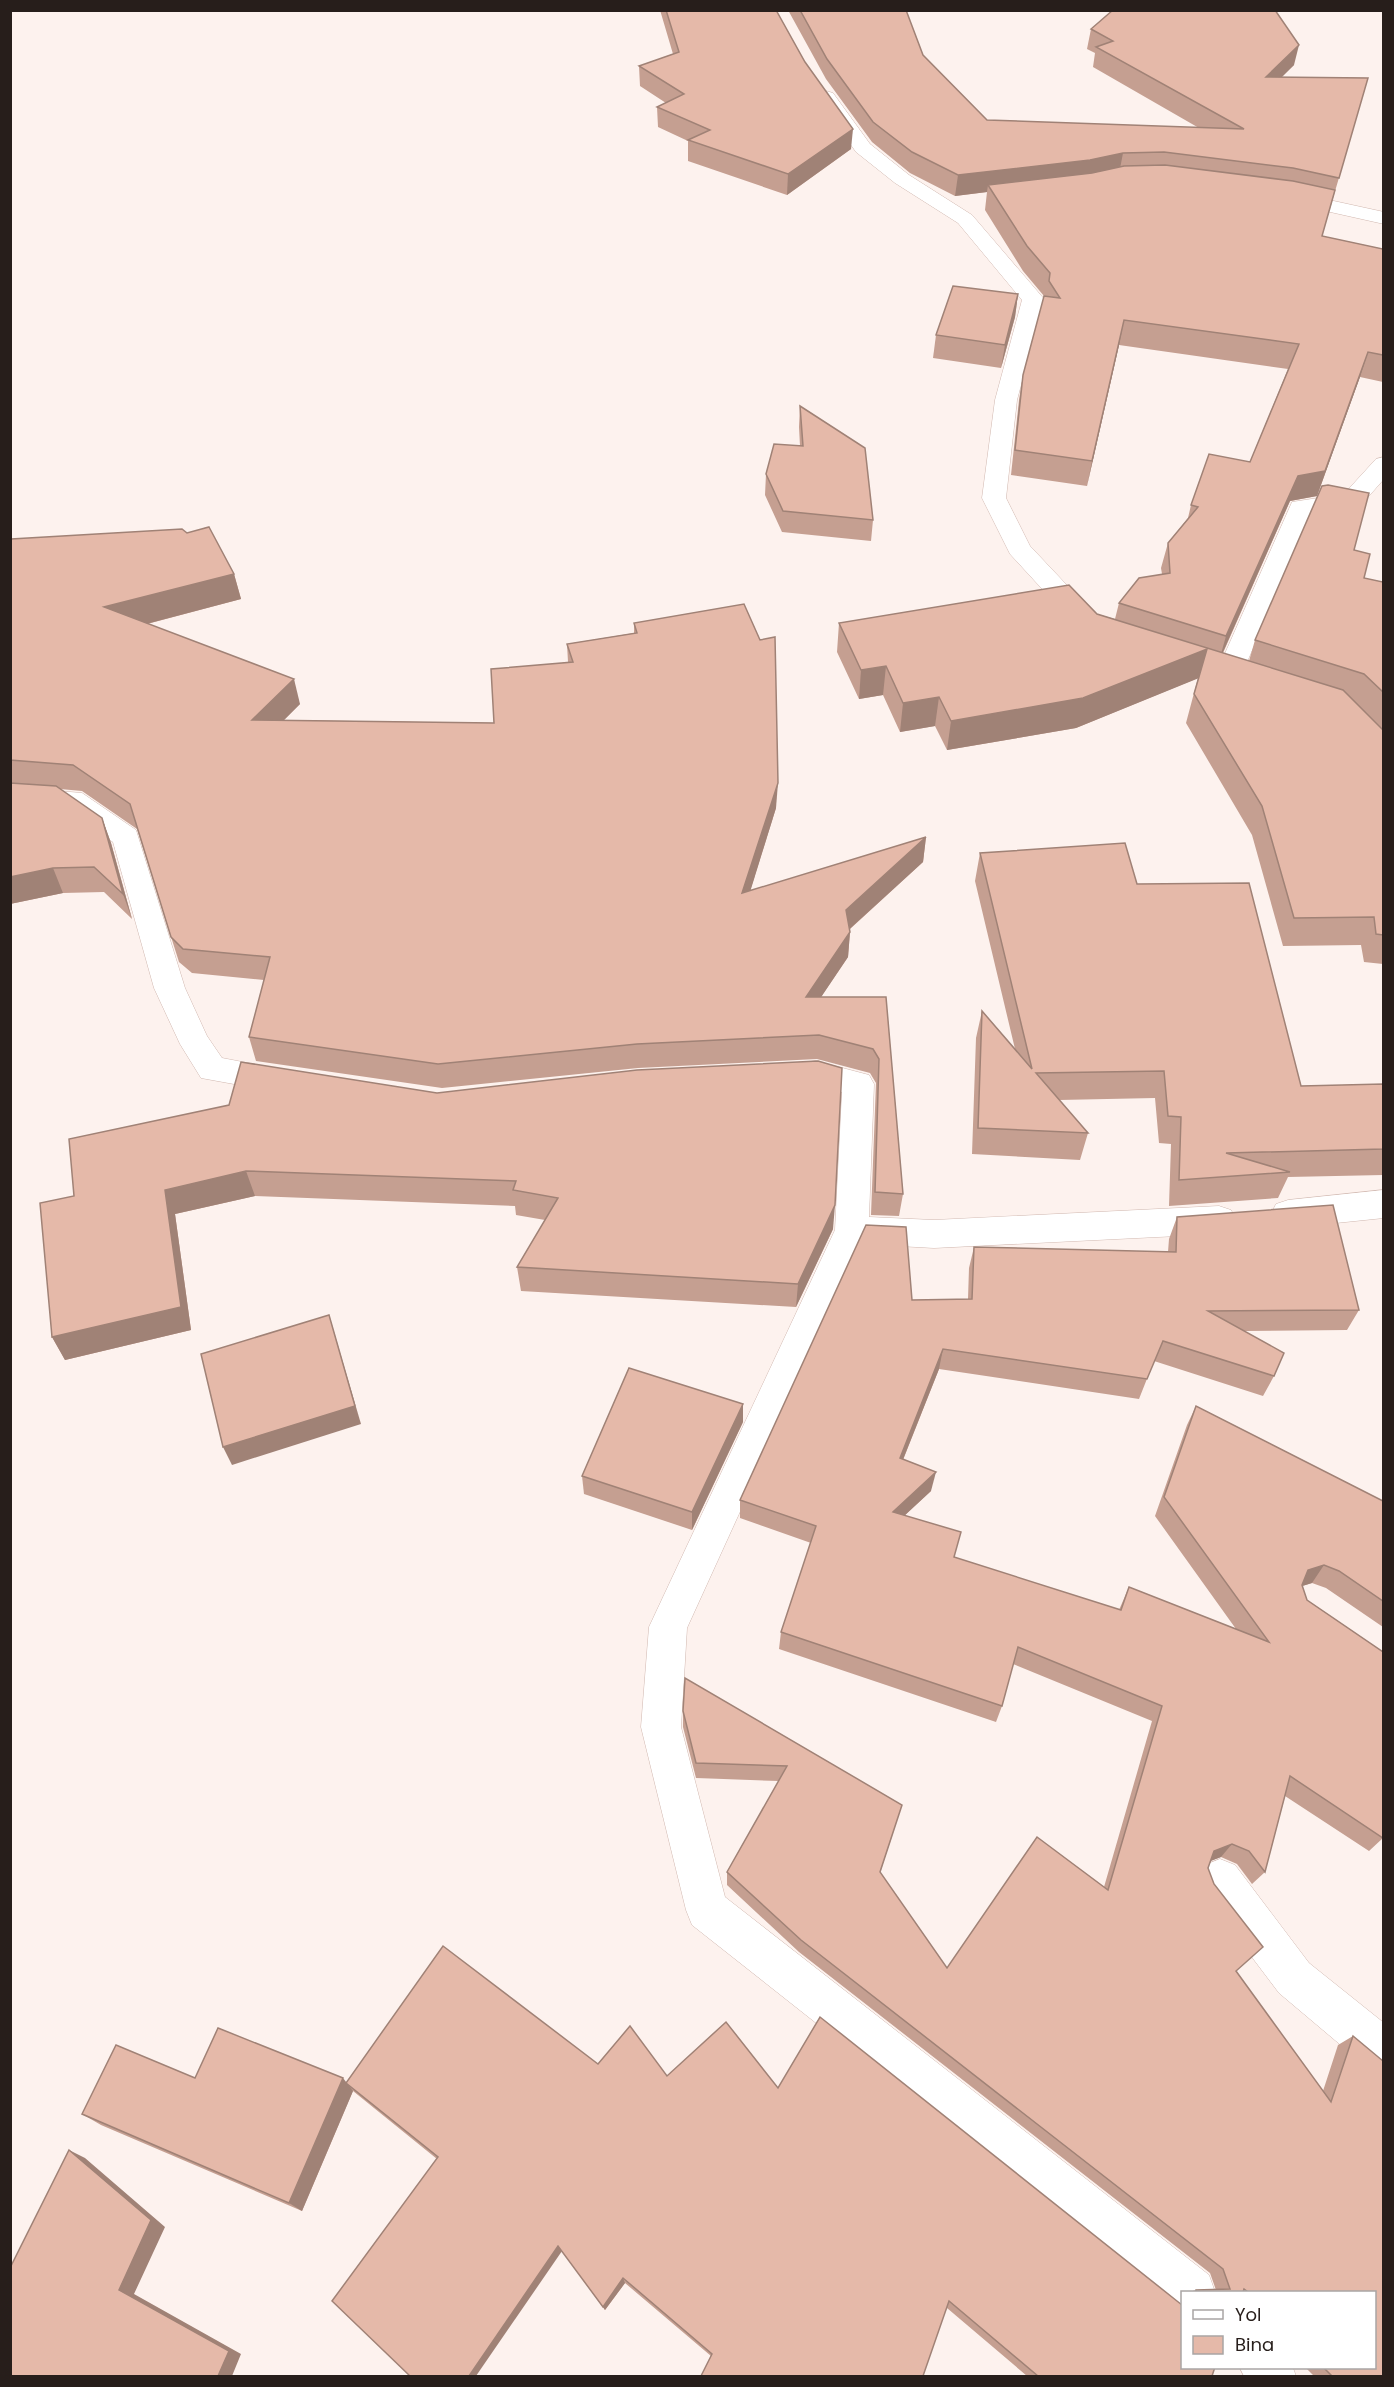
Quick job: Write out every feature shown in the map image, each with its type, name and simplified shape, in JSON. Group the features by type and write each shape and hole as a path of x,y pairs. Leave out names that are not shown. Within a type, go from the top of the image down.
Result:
{"street":[{"path":"814,81 863,148 902,179 965,219 1033,299 1006,400 994,498 1019,549 1100,635"},
{"path":"1264,194 1383,218"},
{"path":"944,206 977,202"},
{"path":"1227,676 1301,507 1352,500 1383,464"},
{"path":"10,797 72,800 126,837 156,946 194,1044 212,1069 316,1087"},
{"path":"768,1076 816,1073 858,1084 852,1230 668,1627 661,1727 707,1910 1191,2291"},
{"path":"852,1230 934,1234 1252,1218 1383,1204"},
{"path":"1220,1880 1294,1978 1383,2052"}],"building":[{"path":"666,10 776,10 805,62 853,129 788,174 688,140 710,130 657,107 684,94 639,66 679,52"},
{"path":"800,10 906,10 923,55 987,120 1244,129 1096,47 1113,41 1091,29 1113,10 1275,10 1299,45 1266,77 1368,78 1339,178 1293,168 1164,152 1123,153 1090,160 958,175 912,152 873,122 827,59"},
{"path":"1165,165 1293,181 1335,190 1322,236 1383,249 1383,355 1368,352 1325,471 1298,476 1226,636 1119,603 1139,578 1170,573 1168,543 1198,507 1191,505 1209,454 1250,462 1299,344 1124,320 1092,461 1015,450 1023,375 1044,296 1060,298 1049,281 1050,273 1027,246 988,185 1092,173 1124,166"},
{"path":"953,286 1018,294 1005,345 936,335"},
{"path":"800,406 865,448 873,520 783,511 766,474 774,444 803,446"},
{"path":"1328,485 1369,493 1354,550 1370,554 1364,578 1383,582 1383,692 1364,674 1255,640 1322,486"},
{"path":"209,527 234,574 104,607 294,679 252,720 494,723 491,669 573,662 567,644 637,633 634,623 744,604 760,640 775,637 778,783 742,893 926,837 846,910 850,932 806,997 886,997 903,1194 875,1192 879,1059 873,1049 819,1035 637,1044 438,1064 249,1037 270,957 183,949 171,937 130,804 73,765 10,760 10,540 182,529 187,533"},
{"path":"1069,585 1097,614 1343,690 1383,730 1383,935 1376,934 1374,917 1294,918 1262,806 1194,694 1207,649 1083,698 951,721 939,697 903,703 886,666 861,670 839,623"},
{"path":"10,783 56,786 102,818 123,894 94,867 53,868 10,877"},
{"path":"1125,843 1137,884 1249,883 1301,1086 1383,1084 1383,1149 1226,1153 1290,1172 1179,1180 1181,1117 1168,1116 1164,1071 1036,1073 1088,1133 978,1128 982,1011 1032,1069 980,853"},
{"path":"818,1061 842,1068 835,1205 798,1284 517,1267 558,1198 513,1190 516,1181 246,1171 165,1190 181,1307 52,1337 40,1203 74,1196 69,1139 229,1105 241,1062 437,1093 637,1070"},
{"path":"1333,1205 1359,1310 1208,1311 1284,1353 1274,1376 1163,1341 1147,1379 943,1349 900,1458 936,1472 893,1512 961,1532 954,1557 1121,1610 1129,1587 1269,1642 1164,1497 1196,1406 1383,1501 1383,1601 1339,1571 1324,1565 1308,1570 1302,1585 1307,1600 1383,1652 1383,1838 1290,1776 1265,1872 1249,1851 1232,1844 1214,1851 1208,1868 1214,1884 1263,1947 1236,1971 1331,2102 1353,2036 1383,2061 1383,2376 1332,2376 1325,2369 1376,2369 1376,2291 1247,2291 1244,2289 1243,2291 1196,2291 1230,2289 1223,2269 801,1940 727,1872 787,1766 696,1763 683,1711 685,1678 902,1805 880,1872 947,1968 1037,1837 1108,1890 1162,1706 1018,1647 1002,1706 781,1632 816,1526 740,1500 866,1225 906,1227 912,1300 972,1299 974,1247 1176,1252 1177,1217"},
{"path":"329,1315 355,1406 223,1447 201,1354"},
{"path":"629,1368 743,1404 692,1512 582,1476"},
{"path":"443,1946 598,2064 630,2026 667,2076 726,2022 778,2088 820,2017 1181,2304 1181,2369 1214,2369 1212,2376 1038,2376 949,2301 923,2376 701,2376 712,2354 623,2278 603,2307 558,2246 469,2376 410,2376 332,2301 438,2157 346,2083"},
{"path":"218,2028 343,2078 289,2203 82,2114 116,2045 195,2078"},
{"path":"69,2150 151,2220 119,2290 229,2351 218,2376 10,2376 10,2268"}]}
